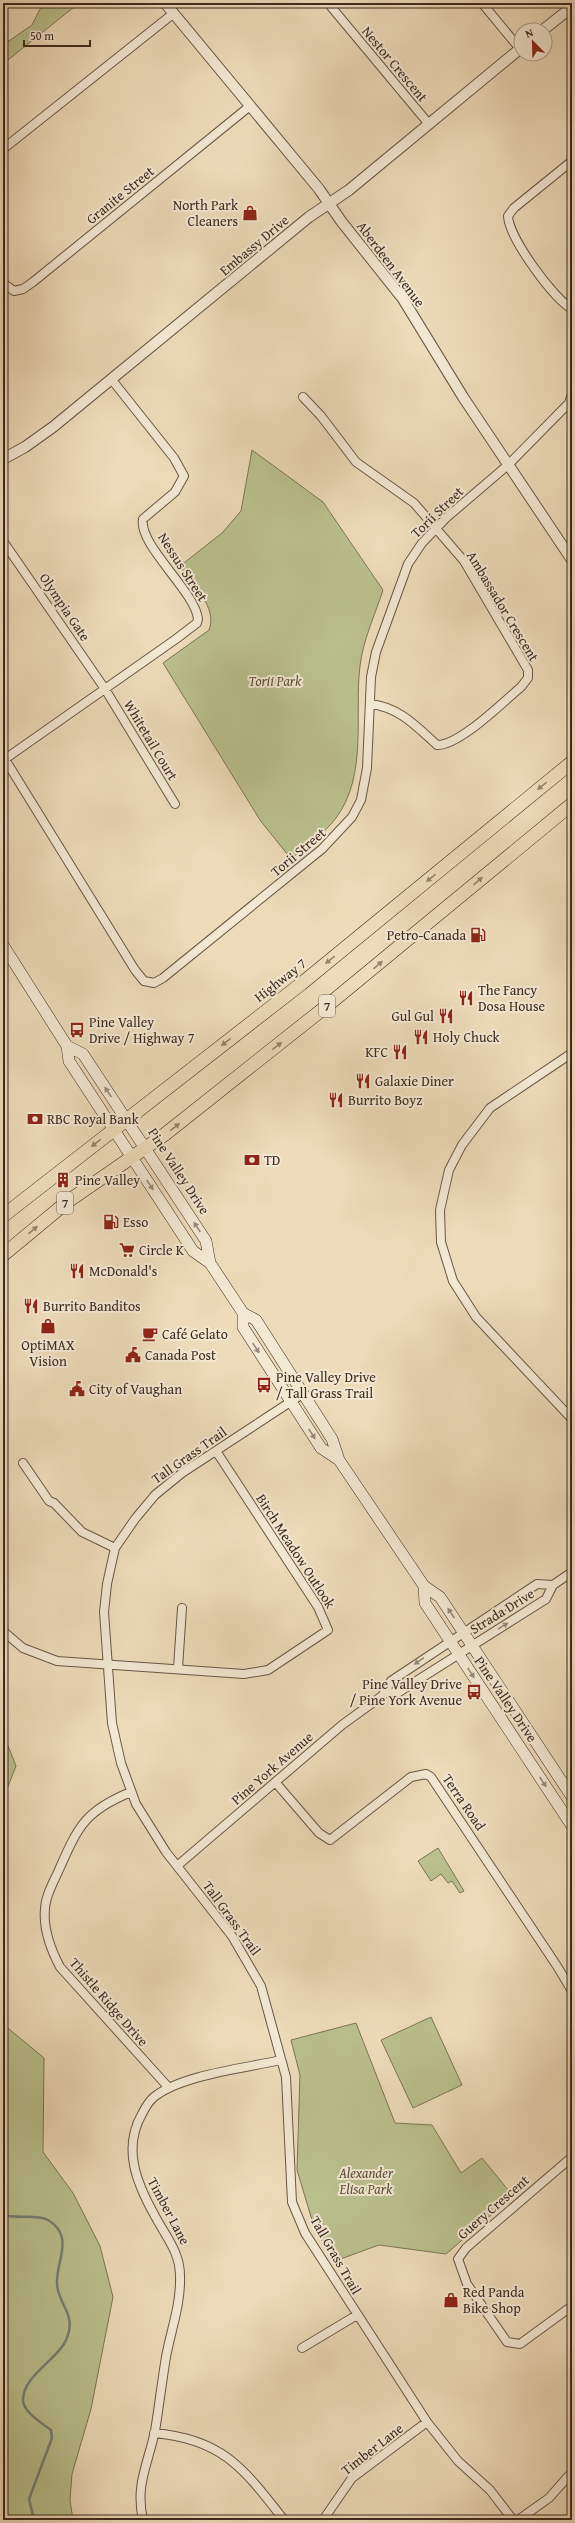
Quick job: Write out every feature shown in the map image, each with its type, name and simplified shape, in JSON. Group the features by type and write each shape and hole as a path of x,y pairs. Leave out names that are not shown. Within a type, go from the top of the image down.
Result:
{"main road":[{"name":"Highway 7","path":"3,1216 301,984 572,762"},
{"name":"7","path":"3,1255 67,1202 146,1147 328,1005 572,804"},
{"name":"Pine Valley Drive","path":"3,945 67,1046 70,1061 193,1251 210,1263 243,1313 256,1320 332,1439 339,1460 424,1586 440,1597 572,1796"},
{"name":"Pine Valley Drive","path":"67,1046 83,1054 146,1147 206,1241 210,1263"},
{"name":"Pine Valley Drive","path":"243,1313 243,1328 321,1448 339,1460"},
{"name":"Pine Valley Drive","path":"424,1586 425,1603 572,1826"}],"street":[{"name":"Aberdeen Avenue","path":"165,3 329,204 403,299 463,397 572,560"},
{"name":"Nestor Crescent","path":"328,3 428,123"},
{"path":"482,3 513,40"},
{"path":"553,22 572,7"},
{"path":"3,149 174,13"},
{"name":"Embassy Drive","path":"3,459 41,437 309,217 348,190 513,54"},
{"name":"Granite Street","path":"3,283 14,291 23,289 33,282 250,106"},
{"path":"572,161 514,208 508,216 508,225 550,290 559,300 572,309"},
{"name":"Nessus Street","path":"4,757 105,689 197,623 198,619 192,604 149,540 142,524 143,519 175,492 184,476 174,458 112,380"},
{"path":"570,405 572,394"},
{"path":"303,397 322,416 356,462 373,476 410,499 436,528"},
{"name":"Torii Street","path":"4,757 136,970 144,981 154,983 163,978 312,858 339,834 352,817 361,800 366,780 370,704 376,652 401,582 415,552 436,528 509,464 570,405"},
{"name":"Ambassador Crescent","path":"370,704 383,706 398,712 437,745 443,745 458,738 521,687 528,678 528,670 524,661 469,570 436,528"},
{"name":"Olympia Gate","path":"3,541 105,689"},
{"name":"Whitetail Court","path":"105,689 174,804"},
{"path":"572,1053 490,1108 462,1145 449,1170 440,1210 442,1242 453,1281 476,1317 572,1419"},
{"name":"Tall Grass Trail","path":"304,1393 182,1473 155,1495 135,1519 115,1548 105,1599 106,1663 112,1723 121,1763 131,1792 141,1813 177,1866 232,1936 252,1968 261,1986 288,2092 288,2148 292,2202 311,2244 427,2422 458,2460 494,2496 513,2520"},
{"name":"Birch Meadow Outlook","path":"3,1631 23,1648 57,1661 106,1663 223,1672 262,1672 328,1630 318,1607 216,1451"},
{"path":"23,1463 49,1501 54,1503 82,1532 115,1548"},
{"name":"Strada Drive","path":"464,1632 537,1584 553,1584 572,1572"},
{"name":"Strada Drive","path":"459,1655 546,1599 553,1584"},
{"path":"178,1668 182,1608"},
{"name":"Pine York Avenue","path":"177,1866 276,1783 342,1725 386,1693 391,1681 464,1632"},
{"name":"Pine York Avenue","path":"386,1693 399,1692 459,1655"},
{"name":"Terra Road","path":"276,1783 319,1833 330,1840 411,1777 426,1774 431,1777 557,1966 572,1991"},
{"name":"Thistle Ridge Drive","path":"131,1792 100,1806 81,1825 51,1888 45,1908 46,1926 51,1948 60,1967 169,2088"},
{"name":"Timber Lane","path":"143,2520 140,2496 147,2456 154,2433 166,2357 180,2292 180,2268 176,2252 155,2216 137,2180 131,2154 133,2137 141,2115 154,2097 169,2088 188,2081 281,2060"},
{"name":"Guery Crescent","path":"572,2157 466,2248 458,2260 468,2284 507,2342 520,2344 572,2306"},
{"path":"302,2348 357,2315"},
{"name":"Timber Lane","path":"323,2520 352,2478 427,2422"},
{"path":"154,2433 202,2442 224,2454 246,2473 284,2520"},
{"path":"518,2520 550,2498 572,2472"}],"green space":[{"path":"43,3 79,3 3,64 3,45 32,25"},
{"name":"Torii Park","path":"252,450 323,502 383,590 366,637 360,666 356,764 346,801 331,824 291,859 260,820 163,663 209,630 211,622 207,605 197,588 180,566 222,533 241,511"},
{"path":"3,1733 16,1766 3,1799"},
{"path":"438,1848 464,1891 460,1893 452,1881 448,1883 441,1874 431,1881 418,1861"},
{"path":"431,2017 462,2085 413,2108 381,2040"},
{"name":"Alexander Elisa Park","path":"356,2023 395,2123 432,2125 461,2173 482,2158 513,2196 446,2254 379,2245 335,2261 315,2230 297,2170 300,2075 291,2040"},
{"path":"3,2024 44,2058 43,2152 73,2193 100,2246 113,2297 91,2409 72,2474 70,2500 73,2520 3,2520"}],"waterway":[{"path":"3,2215 44,2218 56,2226 61,2234 62,2241 57,2283 60,2298 69,2318 70,2325 68,2334 59,2351 39,2370 28,2384 24,2392 23,2400 29,2413 51,2430 52,2438 29,2499 34,2520"}],"place":[{"name":"North Park Cleaners","path":"250,213"},
{"name":"Petro-Canada","path":"478,935"},
{"name":"The Fancy Dosa House","path":"466,998"},
{"name":"Gul Gul","path":"446,1016"},
{"name":"Pine Valley Drive / Highway 7","path":"77,1030"},
{"name":"Holy Chuck","path":"421,1037"},
{"name":"KFC","path":"400,1052"},
{"name":"Galaxie Diner","path":"363,1081"},
{"name":"Burrito Boyz","path":"336,1100"},
{"name":"RBC Royal Bank","path":"35,1119"},
{"name":"TD","path":"252,1160"},
{"name":"Pine Valley","path":"63,1180"},
{"name":"Esso","path":"111,1222"},
{"name":"Circle K","path":"127,1250"},
{"name":"McDonald's","path":"77,1271"},
{"name":"Burrito Banditos","path":"31,1306"},
{"name":"OptiMAX Vision","path":"48,1326"},
{"name":"Café Gelato","path":"150,1334"},
{"name":"Canada Post","path":"133,1355"},
{"name":"Pine Valley Drive / Tall Grass Trail","path":"264,1385"},
{"name":"City of Vaughan","path":"77,1389"},
{"name":"Pine Valley Drive / Pine York Avenue","path":"474,1692"},
{"name":"Red Panda Bike Shop","path":"451,2300"}]}
